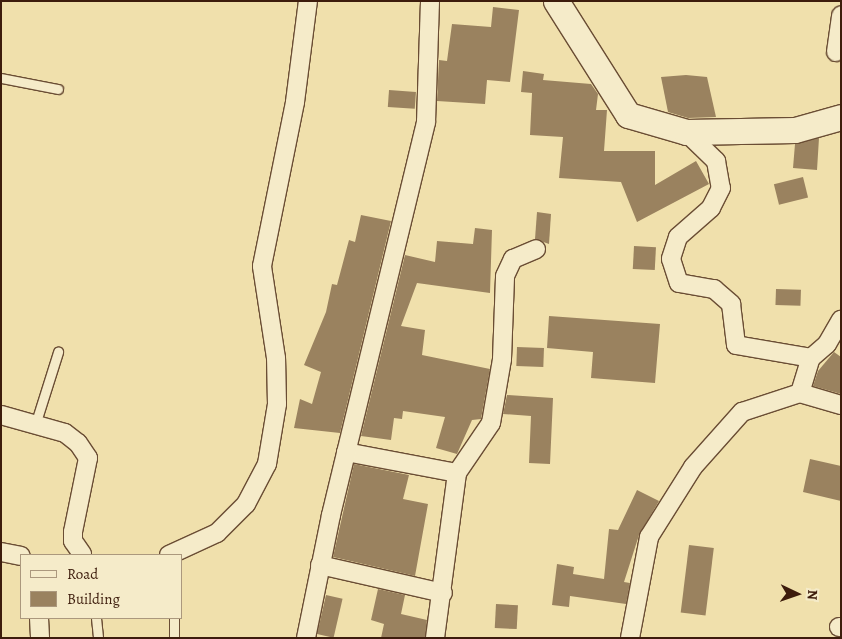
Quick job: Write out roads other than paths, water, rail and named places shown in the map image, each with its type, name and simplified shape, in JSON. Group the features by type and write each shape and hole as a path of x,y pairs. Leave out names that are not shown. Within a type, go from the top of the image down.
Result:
{"street":[{"path":"171,554 217,533 246,504 267,464 277,404 277,376 262,266 295,102 308,1"},
{"path":"306,638 320,565 346,452 426,122 430,1"},
{"path":"556,1 628,115 686,132 795,130 841,117"},
{"path":"836,52 841,15"},
{"path":"686,132 716,161 721,188 710,208 678,237 671,258 679,283 714,289 731,304 736,345 811,358 834,348 841,320"},
{"path":"435,638 443,594 457,473 491,424 502,360 505,276 513,259 536,249"},
{"path":"800,393 811,358"},
{"path":"630,638 649,538 693,467 742,412 800,393 841,405"},
{"path":"1,416 64,433 78,443 88,458 73,532 73,541 79,554"},
{"path":"346,452 457,473"},
{"path":"1,552 20,556"},
{"path":"320,565 443,594"},
{"path":"38,619 40,638"}],"lane":[{"path":"1,78 58,89"},
{"path":"35,426 58,352"},
{"path":"96,619 98,638"},
{"path":"174,619 174,638"}]}
